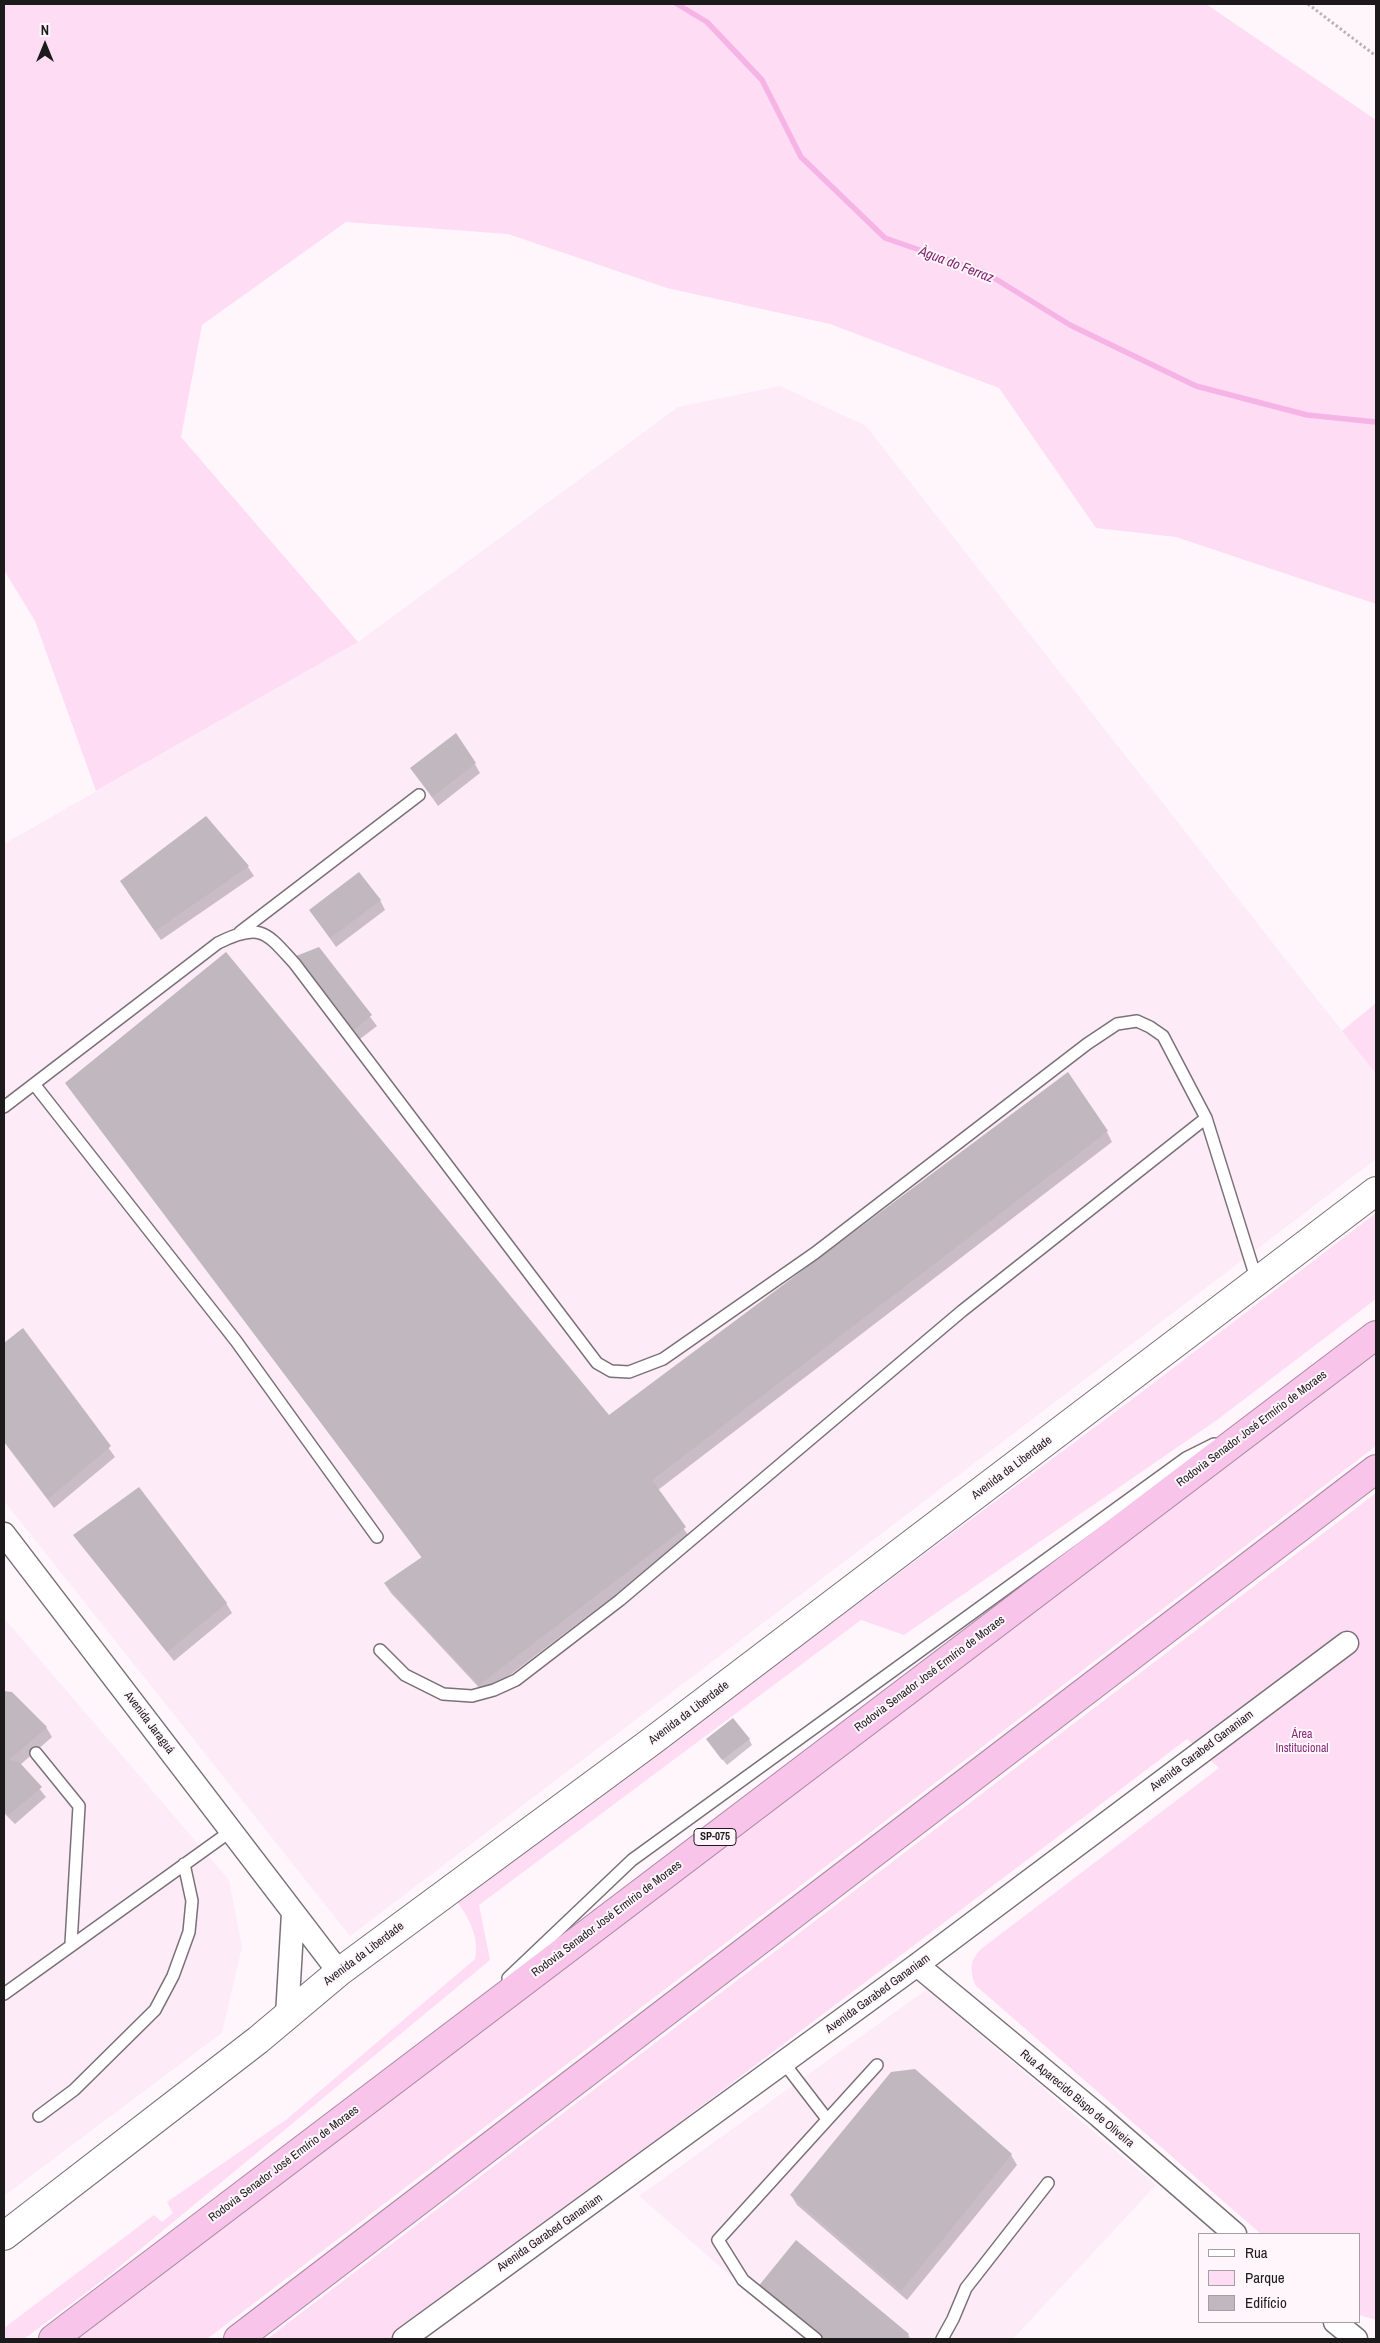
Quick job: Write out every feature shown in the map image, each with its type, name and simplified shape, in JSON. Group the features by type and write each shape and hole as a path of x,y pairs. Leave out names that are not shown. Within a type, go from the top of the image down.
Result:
{"highway":[{"name":"Rodovia Senador José Ermírio de Moraes","path":"53,2339 1376,1335"},
{"path":"238,2339 1376,1469"}],"street":[{"name":"Avenida da Liberdade","path":"4,2236 287,2016 339,1972 652,1741 1376,1191"},
{"name":"Avenida Jaraguá","path":"4,1534 339,1972"},
{"name":"Avenida Garabed Gananiam","path":"404,2339 917,1965 1347,1643"},
{"path":"287,2016 293,1913"},
{"name":"Rua Aparecido Bispo de Oliveira","path":"917,1965 1098,2115 1234,2233"},
{"path":"1336,2323 1356,2339"}],"lane":[{"path":"4,1107 211,949 238,933 419,795"},
{"path":"238,933 256,931 270,936 295,964 597,1363 611,1372 630,1372 663,1359 815,1253 1087,1044 1117,1024 1137,1021 1163,1036 1206,1118 1257,1283"},
{"path":"34,1084 236,1341 377,1537"},
{"path":"380,1650 405,1675 443,1694 472,1696 494,1690 516,1680 620,1600 962,1311 1206,1118"},
{"path":"36,1753 79,1806 71,1944"},
{"path":"4,1994 230,1831"},
{"path":"39,2116 74,2090 155,2010 173,1976 188,1932 192,1901 184,1864"},
{"path":"784,2063 827,2119"},
{"path":"816,2339 743,2280 718,2240 877,2065"},
{"path":"942,2339 954,2319 966,2288 1048,2183"}],"path":[{"path":"1308,4 1376,56"}],"shaded area":[{"path":"780,386 866,426 1376,1074 1376,1159 350,1936 4,1501 4,844 358,642 678,407"},
{"path":"4,1618 229,1880 242,1947 222,2033 4,2196"},
{"path":"927,1989 1156,2185 1013,2339 803,2339 639,2196"}],"green space":[{"path":"4,4 1206,4 1376,120 1376,604 1176,537 1096,528 999,388 830,324 667,288 508,234 346,222 202,325 181,437 358,642 96,791 35,621 4,570"},
{"path":"1376,1003 1376,1074 1342,1031"},
{"path":"1376,1213 1376,1299 1217,1420 904,1635 861,1620 479,1905 490,1960 108,2276 24,2339 4,2339 4,2328 154,2215 162,2222 173,2213 167,2202 287,2119 475,1959 475,1937 466,1914 457,1902 1130,1401"},
{"path":"1376,1349 1376,1446 207,2339 76,2339"},
{"name":"Área Institucional","path":"1376,1493 1376,2320 1360,2315 1360,2233 1260,2233 975,1985 972,1966 974,1958 981,1949 1219,1768 1187,1739 393,2339 267,2339"}],"building":[{"path":"456,733 476,763 432,797 410,768"},
{"path":"206,816 249,866 155,931 120,881"},
{"path":"359,872 381,900 330,938 309,910"},
{"path":"319,947 372,1015 354,1030 296,956"},
{"path":"226,952 609,1415 1068,1072 1108,1131 652,1480 686,1527 479,1685 384,1583 422,1557 65,1083"},
{"path":"23,1328 111,1446 48,1499 4,1441 4,1343"},
{"path":"139,1487 227,1603 167,1652 73,1535"},
{"path":"4,1691 12,1692 47,1727 9,1760 20,1763 42,1787 9,1815 4,1810"},
{"path":"733,1718 750,1739 722,1760 706,1739"},
{"path":"915,2069 1012,2154 901,2291 790,2195 891,2072"},
{"path":"796,2240 909,2334 905,2339 819,2339 757,2288"}],"waterway":[{"name":"Àgua do Ferraz","path":"677,4 707,22 762,80 801,157 885,238 986,273 1070,325 1196,386 1307,415 1376,422"}]}
